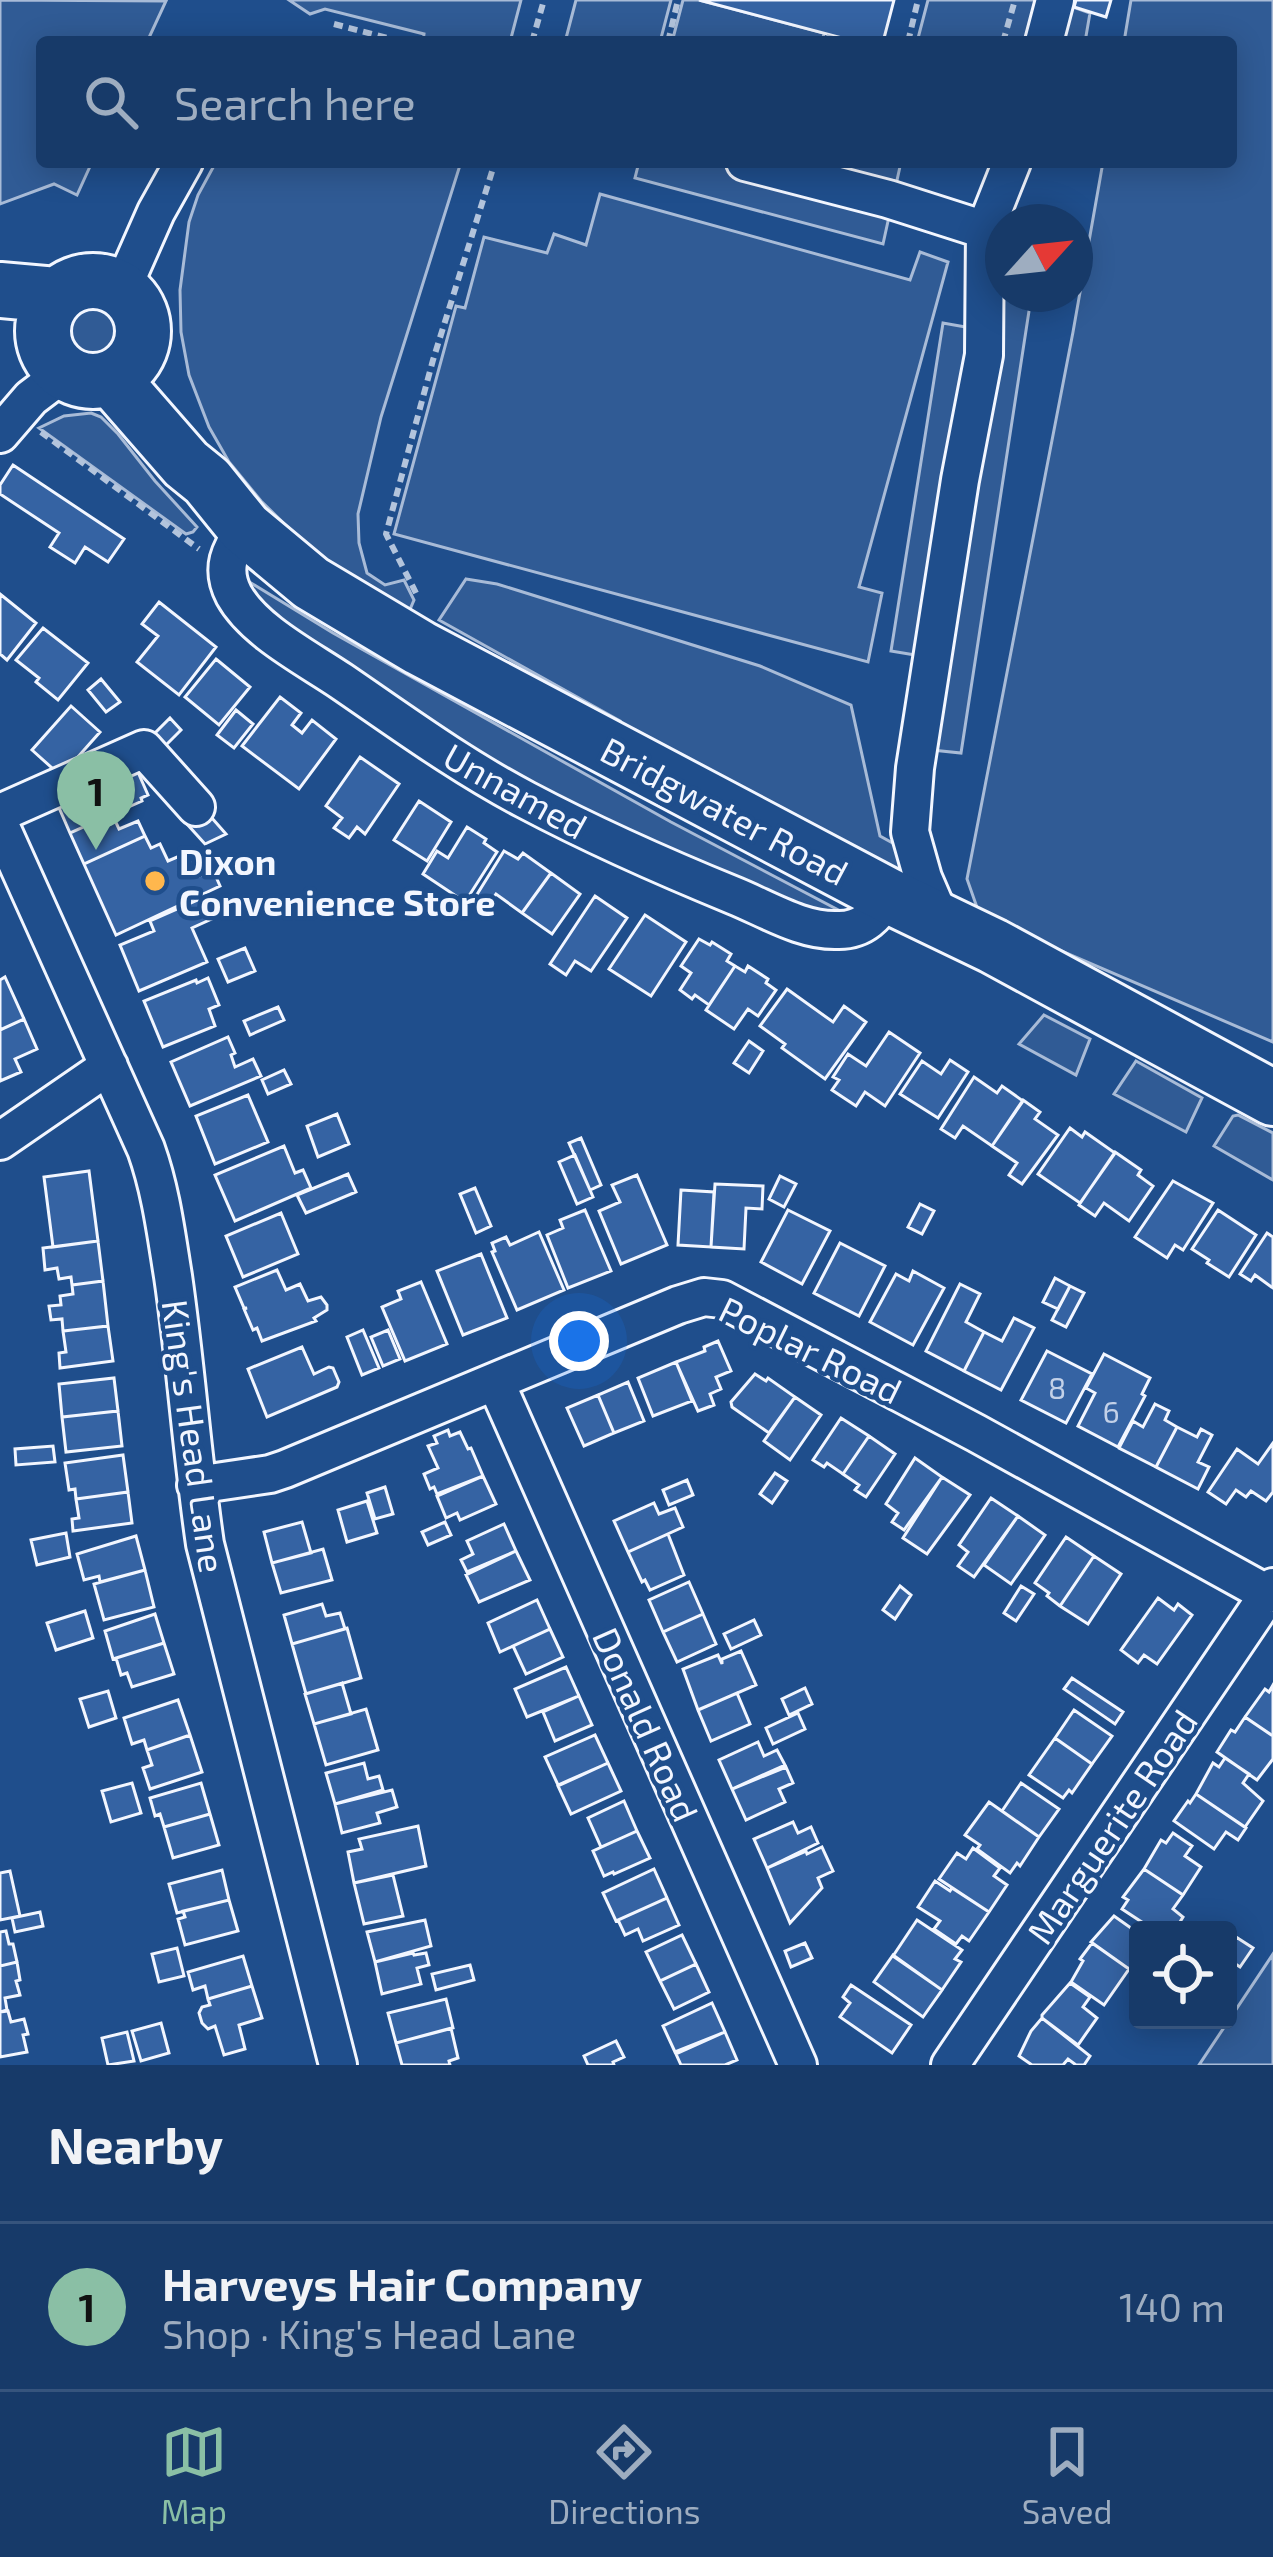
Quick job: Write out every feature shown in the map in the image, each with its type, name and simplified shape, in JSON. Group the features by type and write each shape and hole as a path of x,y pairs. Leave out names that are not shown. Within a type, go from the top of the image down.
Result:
{"highway":[{"path":"88,280 106,281 136,304 143,323 106,365 50,358 25,303 88,280"},
{"name":"Bridgwater Road","path":"106,365 186,464 207,481 236,548 311,583 420,648 993,946 1273,1098"}],"street":[{"path":"1046,36 1055,0"},
{"path":"122,289 181,168"},
{"path":"769,168 985,230 984,356 915,768 910,832 923,878 943,922"},
{"path":"995,204 1010,168"},
{"path":"8,423 46,384 106,365"},
{"name":"Unnamed","path":"236,548 234,595 258,625 523,798 652,862 805,926 839,931 863,925 890,896"},
{"path":"0,813 144,749 196,807"},
{"name":"King's Head Lane","path":"0,826 146,1149 164,1214 206,1544 326,2061"},
{"path":"0,1141 109,1066"},
{"name":"Poplar Road","path":"196,1485 285,1469 704,1297 722,1299 1270,1591"},
{"name":"Donald Road","path":"496,1383 797,2065"},
{"name":"Marguerite Road","path":"950,2065 1270,1591"}],"path":[{"path":"534,36 544,0"},
{"path":"669,36 678,0"},
{"path":"909,36 918,0"},
{"path":"1005,36 1015,0"},
{"path":"334,24 380,36"},
{"path":"420,648 434,628 386,534 433,360 493,168"},
{"path":"8,423 236,548"}],"shaded area":[{"path":"0,0 166,1 150,36 36,36 36,168 89,168 77,195 54,184 0,204"},
{"path":"289,0 521,0 512,36 424,36 325,9 310,14"},
{"path":"576,0 671,0 662,36 567,36"},
{"path":"683,0 699,0 824,33 823,36 674,36"},
{"path":"928,0 1074,0 1073,7 1090,13 1086,36 919,36"},
{"path":"1131,0 1273,0 1273,1042 980,916 967,879 1077,312 1093,312 1093,219 1102,168 1237,168 1237,36 1125,36"},
{"path":"213,168 459,168 381,417 358,514 367,573 385,585 404,580 414,600 408,614 309,548 261,501 229,462 209,427 189,375 181,332 180,290 189,222"},
{"path":"638,168 900,168 883,244 635,178"},
{"path":"600,194 910,280 920,252 948,262 859,587 882,593 868,662 394,534 456,306 465,308 484,237 547,253 554,234 586,245"},
{"path":"975,293 985,294 985,312 1029,312 961,753 903,747 915,655 891,651 943,323 971,328"},
{"path":"97,305 116,313 124,332 116,351 97,359 78,351 70,332 78,313"},
{"path":"91,413 118,434 197,527 193,532 186,534 39,428 64,416"},
{"path":"466,579 497,584 760,666 851,705 880,836 898,846 905,879 618,727 620,721 439,620"},
{"path":"251,583 671,822 846,914 831,922 522,790 271,622 248,592"},
{"path":"1044,1015 1090,1039 1076,1075 1019,1044"},
{"path":"1136,1061 1202,1098 1186,1132 1114,1094"},
{"path":"1238,1115 1273,1133 1273,1180 1214,1146"},
{"path":"1273,1954 1273,2065 1199,2065 1223,2029 1237,2029 1237,2008"}],"building":[{"path":"699,0 894,0 885,36 834,36"},
{"path":"1076,0 1111,0 1106,17 1074,7"},
{"path":"13,465 124,539 108,562 85,547 75,563 50,547 59,533 0,494 0,485"},
{"path":"0,594 36,623 7,660 0,654"},
{"path":"159,602 216,647 179,695 137,662 158,636 142,624"},
{"path":"43,628 88,663 58,700 16,660"},
{"path":"216,659 250,687 219,725 185,697"},
{"path":"101,679 120,702 106,712 88,690"},
{"path":"280,697 301,713 292,725 302,733 312,720 336,739 299,789 242,746"},
{"path":"71,706 100,732 61,776 32,750"},
{"path":"236,710 253,724 234,748 217,735"},
{"path":"170,718 181,730 161,750 149,739"},
{"path":"360,757 399,784 365,834 357,827 349,838 334,828 342,818 326,806"},
{"path":"137,770 148,795 142,801 70,833 57,803"},
{"path":"419,801 451,822 427,861 394,840"},
{"path":"204,809 226,834 205,844 187,824"},
{"path":"112,814 119,829 138,821 145,836 84,864 70,833"},
{"path":"467,827 497,852 465,902 423,874 437,851 448,858"},
{"name":"Dixon Convenience Store","path":"145,836 151,848 160,844 168,861 189,852 199,876 213,870 220,886 116,935 84,864"},
{"path":"504,851 518,859 523,853 551,873 522,913 496,894 489,904 476,896"},
{"path":"551,873 580,894 552,934 522,913"},
{"path":"207,896 216,917 192,928 207,962 139,991 120,945 154,931 150,921"},
{"path":"595,896 627,918 591,971 575,961 566,975 550,964"},
{"path":"645,915 686,942 651,996 609,969"},
{"path":"699,939 731,954 727,961 735,966 709,1005 680,990 691,973 681,966"},
{"path":"245,948 255,971 228,982 218,959"},
{"path":"735,966 745,972 748,966 776,990 758,1016 748,1009 734,1029 706,1010"},
{"path":"5,977 24,1019 0,1030 0,980"},
{"path":"208,978 219,1005 209,1009 215,1026 163,1047 144,1001"},
{"path":"787,989 833,1022 844,1006 866,1022 825,1079 760,1026"},
{"path":"278,1007 284,1020 250,1035 244,1021"},
{"path":"24,1019 37,1049 15,1059 21,1072 0,1081 0,1030"},
{"path":"889,1032 920,1053 885,1106 865,1092 856,1106 832,1090 839,1080 833,1077 848,1054 866,1066"},
{"path":"228,1037 235,1067 253,1059 261,1076 190,1106 171,1062"},
{"path":"749,1041 763,1051 749,1073 734,1063"},
{"path":"950,1060 968,1072 938,1118 900,1094 922,1061 941,1074"},
{"path":"284,1070 291,1084 268,1094 262,1080"},
{"path":"974,1077 997,1093 1002,1086 1023,1101 992,1146 963,1126 955,1138 941,1129"},
{"path":"248,1095 268,1142 215,1164 196,1116"},
{"path":"1023,1100 1040,1112 1035,1119 1058,1135 1022,1184 1009,1175 1017,1163 992,1146"},
{"path":"337,1114 349,1144 318,1157 307,1126"},
{"path":"1070,1128 1082,1137 1085,1132 1115,1153 1080,1203 1038,1174"},
{"path":"581,1138 601,1185 590,1190 569,1143"},
{"path":"284,1146 295,1173 303,1170 311,1188 235,1221 215,1175"},
{"path":"1115,1152 1141,1170 1138,1175 1153,1186 1129,1221 1104,1203 1095,1216 1079,1205"},
{"path":"575,1155 593,1197 577,1204 559,1162"},
{"path":"89,1171 98,1241 53,1247 44,1177"},
{"path":"348,1174 356,1192 306,1213 297,1195"},
{"path":"637,1175 667,1245 621,1264 599,1211 620,1202 612,1185"},
{"path":"780,1176 796,1184 784,1207 769,1199"},
{"path":"1173,1181 1213,1203 1183,1250 1175,1245 1167,1258 1135,1237"},
{"path":"715,1184 763,1186 762,1209 746,1208 744,1249 711,1247"},
{"path":"475,1188 491,1226 476,1233 460,1194"},
{"path":"681,1190 714,1192 711,1247 678,1245"},
{"path":"920,1204 934,1211 922,1234 908,1227"},
{"path":"585,1210 611,1271 568,1288 547,1235 563,1228 560,1220"},
{"path":"788,1210 830,1231 802,1284 761,1262"},
{"path":"1218,1210 1256,1235 1229,1277 1192,1249"},
{"path":"281,1213 298,1254 243,1277 226,1236"},
{"path":"539,1232 564,1290 517,1310 492,1243 506,1237 510,1245"},
{"path":"1267,1233 1273,1237 1273,1288 1255,1275 1251,1281 1240,1274"},
{"path":"98,1241 103,1281 72,1285 71,1277 59,1279 57,1268 45,1270 43,1248"},
{"path":"840,1243 885,1266 859,1316 814,1293"},
{"path":"481,1254 507,1318 463,1335 437,1271"},
{"path":"277,1270 286,1290 300,1284 308,1301 321,1297 327,1310 316,1321 262,1341 235,1287"},
{"path":"913,1271 944,1288 913,1345 870,1322 896,1274 909,1281"},
{"path":"1055,1278 1070,1286 1058,1309 1043,1302"},
{"path":"103,1281 108,1326 63,1331 62,1319 51,1320 49,1306 61,1305 60,1296 73,1294 72,1285"},
{"path":"421,1282 447,1344 405,1361 382,1307 401,1299 398,1291"},
{"path":"960,1284 980,1294 966,1322 984,1332 964,1371 926,1351"},
{"path":"1070,1286 1084,1293 1066,1327 1052,1320"},
{"path":"1014,1318 1034,1328 1001,1390 964,1371 984,1332 1002,1341"},
{"path":"108,1326 113,1361 60,1368 59,1353 66,1352 63,1331"},
{"path":"363,1330 379,1368 362,1375 347,1337"},
{"path":"388,1330 400,1359 383,1366 371,1337"},
{"path":"718,1341 731,1371 716,1377 721,1389 710,1394 714,1405 698,1411 676,1362"},
{"path":"302,1347 314,1374 333,1368 337,1387 267,1417 248,1369"},
{"path":"1047,1351 1092,1374 1066,1423 1021,1400"},
{"path":"1104,1354 1150,1378 1118,1447 1078,1426 1095,1393 1086,1388"},
{"path":"676,1362 692,1401 653,1416 638,1378"},
{"path":"755,1374 795,1397 769,1433 732,1407 731,1402"},
{"path":"114,1378 118,1411 62,1417 59,1384"},
{"path":"628,1382 644,1421 614,1433 598,1395"},
{"path":"598,1395 614,1433 584,1446 567,1408"},
{"path":"795,1397 821,1415 790,1460 764,1441"},
{"path":"1155,1404 1169,1411 1165,1420 1177,1427 1156,1467 1119,1448 1133,1421 1143,1427"},
{"path":"118,1411 122,1446 66,1452 62,1417"},
{"path":"841,1418 869,1436 843,1474 813,1460"},
{"path":"1177,1427 1197,1437 1201,1429 1212,1435 1198,1462 1209,1467 1198,1489 1156,1467"},
{"path":"448,1430 450,1436 460,1432 483,1476 437,1494 424,1474 438,1468 428,1446 437,1443 434,1436"},
{"path":"869,1436 895,1454 866,1497 843,1474"},
{"path":"1273,1443 1273,1492 1266,1501 1251,1491 1246,1497 1236,1490 1226,1504 1208,1492 1237,1449 1258,1464"},
{"path":"53,1446 55,1462 16,1465 15,1449"},
{"path":"123,1455 128,1492 76,1499 75,1489 69,1490 65,1463"},
{"path":"915,1458 942,1477 904,1530 892,1522 898,1513 886,1504"},
{"path":"775,1473 787,1481 772,1503 760,1494"},
{"path":"483,1476 496,1504 460,1520 457,1513 446,1518 437,1496"},
{"path":"942,1477 970,1495 927,1554 903,1538"},
{"path":"687,1480 693,1495 669,1505 663,1490"},
{"path":"385,1487 393,1514 375,1519 367,1493"},
{"path":"128,1492 132,1523 73,1531 72,1519 79,1518 76,1499"},
{"path":"991,1498 1018,1516 974,1577 958,1566 968,1552 959,1545"},
{"path":"367,1501 377,1533 347,1542 338,1510"},
{"path":"654,1503 659,1514 675,1508 683,1527 628,1552 614,1521"},
{"path":"1018,1516 1045,1535 1011,1584 984,1565"},
{"path":"302,1522 311,1553 272,1563 264,1532"},
{"path":"445,1522 451,1535 428,1545 422,1532"},
{"path":"504,1524 516,1551 467,1572 461,1560 473,1554 467,1541"},
{"path":"66,1533 70,1557 37,1565 31,1540"},
{"path":"668,1534 684,1575 650,1590 628,1552"},
{"path":"136,1536 145,1570 100,1582 99,1576 84,1580 77,1554"},
{"path":"1066,1537 1094,1556 1060,1606 1035,1583"},
{"path":"323,1549 332,1580 281,1593 272,1563"},
{"path":"516,1551 530,1580 479,1602 466,1575"},
{"path":"1094,1556 1121,1574 1088,1624 1060,1606"},
{"path":"145,1570 154,1607 104,1620 94,1584"},
{"path":"689,1582 703,1614 663,1632 649,1600"},
{"path":"900,1586 911,1595 895,1619 883,1610"},
{"path":"1021,1586 1034,1594 1016,1621 1004,1613"},
{"path":"1158,1598 1192,1615 1157,1664 1144,1655 1138,1663 1121,1650"},
{"path":"537,1600 550,1629 500,1652 488,1623"},
{"path":"322,1604 326,1616 340,1613 345,1629 292,1644 284,1615"},
{"path":"85,1611 93,1638 56,1650 47,1623"},
{"path":"155,1614 164,1643 113,1659 105,1631"},
{"path":"703,1614 716,1644 677,1662 663,1632"},
{"path":"754,1620 761,1635 731,1649 724,1634"},
{"path":"347,1628 361,1678 306,1694 292,1644"},
{"path":"550,1629 563,1657 526,1674 513,1646"},
{"path":"164,1643 174,1674 132,1687 127,1673 121,1675 116,1658"},
{"path":"741,1651 756,1685 698,1710 683,1669 718,1655 722,1664 722,1659"},
{"path":"566,1667 579,1696 527,1717 515,1689"},
{"path":"1072,1678 1123,1712 1115,1724 1064,1689"},
{"path":"342,1683 351,1714 314,1724 305,1694"},
{"path":"1273,1685 1273,1736 1245,1717"},
{"path":"805,1688 812,1704 789,1715 782,1699"},
{"path":"108,1691 116,1718 89,1727 80,1699"},
{"path":"737,1693 750,1724 711,1741 698,1710"},
{"path":"579,1696 592,1725 555,1741 543,1712"},
{"path":"178,1700 190,1735 147,1750 144,1740 132,1744 124,1718"},
{"path":"366,1709 378,1750 326,1765 314,1724"},
{"path":"1074,1710 1112,1736 1092,1764 1055,1738"},
{"path":"798,1713 805,1729 773,1744 766,1728"},
{"path":"1245,1717 1273,1736 1273,1759 1257,1780 1217,1752"},
{"path":"190,1735 202,1772 150,1789 143,1768 152,1765 147,1750"},
{"path":"595,1735 608,1763 558,1785 545,1757"},
{"path":"1055,1738 1092,1764 1072,1793 1069,1790 1063,1798 1029,1775"},
{"path":"758,1742 764,1756 777,1750 785,1765 732,1789 719,1760"},
{"path":"1225,1758 1249,1774 1243,1783 1263,1801 1245,1827 1196,1794 1213,1763 1219,1767"},
{"path":"364,1763 368,1779 379,1776 383,1790 335,1804 326,1773"},
{"path":"608,1763 621,1791 571,1814 558,1786"},
{"path":"786,1767 793,1783 779,1789 785,1802 746,1820 732,1789"},
{"path":"132,1783 141,1813 111,1822 102,1791"},
{"path":"201,1783 210,1814 164,1827 150,1798"},
{"path":"1021,1783 1059,1809 1039,1837 1002,1811"},
{"path":"392,1790 397,1807 377,1813 380,1823 342,1833 335,1804"},
{"path":"1196,1794 1246,1828 1238,1840 1226,1832 1214,1849 1174,1821"},
{"path":"624,1801 637,1831 601,1847 588,1818"},
{"path":"989,1802 1039,1837 1010,1873 965,1835"},
{"path":"210,1814 219,1845 173,1858 164,1827"},
{"path":"793,1822 798,1833 811,1827 818,1843 767,1868 754,1839"},
{"path":"418,1826 426,1866 354,1883 348,1852 362,1849 359,1839"},
{"path":"637,1831 650,1858 604,1876 593,1851"},
{"path":"1173,1833 1192,1846 1185,1856 1201,1867 1183,1895 1144,1869 1161,1840 1166,1843"},
{"path":"822,1847 833,1871 818,1878 822,1888 790,1923 767,1868"},
{"path":"973,1848 1000,1868 994,1876 1007,1885 989,1912 939,1879 957,1853 966,1859"},
{"path":"654,1869 667,1898 616,1921 603,1893"},
{"path":"1144,1869 1183,1895 1173,1909 1183,1917 1181,1921 1140,1921 1122,1909 1128,1900 1123,1897"},
{"path":"222,1870 229,1900 177,1913 169,1884"},
{"path":"10,1871 20,1916 0,1920 0,1873"},
{"path":"393,1875 403,1916 364,1924 354,1883"},
{"path":"935,1881 989,1912 969,1941 962,1936 956,1944 934,1929 940,1921 918,1907"},
{"path":"667,1898 679,1925 643,1941 638,1929 625,1935 618,1920"},
{"path":"229,1900 238,1931 185,1945 178,1919 185,1917 183,1911"},
{"path":"40,1912 43,1926 15,1932 12,1918"},
{"path":"1114,1916 1129,1927 1129,1969 1091,1942"},
{"path":"425,1920 431,1946 375,1962 367,1932"},
{"path":"917,1920 962,1950 955,1959 961,1962 942,1990 893,1956"},
{"path":"6,1931 17,1962 0,1966 0,1932"},
{"path":"682,1935 696,1964 660,1981 646,1952"},
{"path":"1237,1938 1253,1948 1237,1965"},
{"path":"805,1943 812,1958 791,1967 785,1951"},
{"path":"1092,1943 1129,1969 1104,2005 1071,1982"},
{"path":"177,1948 184,1976 159,1982 152,1954"},
{"path":"426,1953 429,1965 417,1968 421,1984 382,1994 375,1962"},
{"path":"893,1955 942,1990 923,2017 874,1982"},
{"path":"243,1956 252,1986 208,1999 205,1986 193,1990 188,1972"},
{"path":"17,1962 20,1995 5,1998 7,2010 0,2012 0,1966"},
{"path":"696,1964 709,1992 674,2009 660,1981"},
{"path":"470,1965 474,1980 436,1990 432,1974"},
{"path":"1070,1983 1090,1997 1083,2007 1097,2018 1078,2045 1042,2018"},
{"path":"851,1985 911,2025 892,2053 840,2017 850,2003 843,1997"},
{"path":"252,1986 262,2018 239,2025 245,2049 224,2055 215,2026 208,2029 199,2013 210,2005 208,1999"},
{"path":"446,1999 453,2028 396,2043 388,2013"},
{"path":"712,2003 725,2032 675,2052 663,2026"},
{"path":"8,2011 11,2022 24,2019 27,2052 0,2057 0,2012"},
{"path":"1042,2018 1090,2056 1084,2065 1068,2059 1063,2065 1032,2065 1019,2056"},
{"path":"161,2023 169,2053 141,2061 132,2031"},
{"path":"451,2028 458,2058 449,2061 450,2065 402,2065 396,2043"},
{"path":"127,2032 134,2061 108,2065 102,2038"},
{"path":"725,2032 737,2060 725,2065 681,2065 676,2054"},
{"path":"616,2041 624,2057 614,2065 588,2065 584,2056"}],"place":[{"name":"Harveys Hair Company","path":"96,850"},
{"name":"Dixon Convenience Store","path":"155,881"}]}
